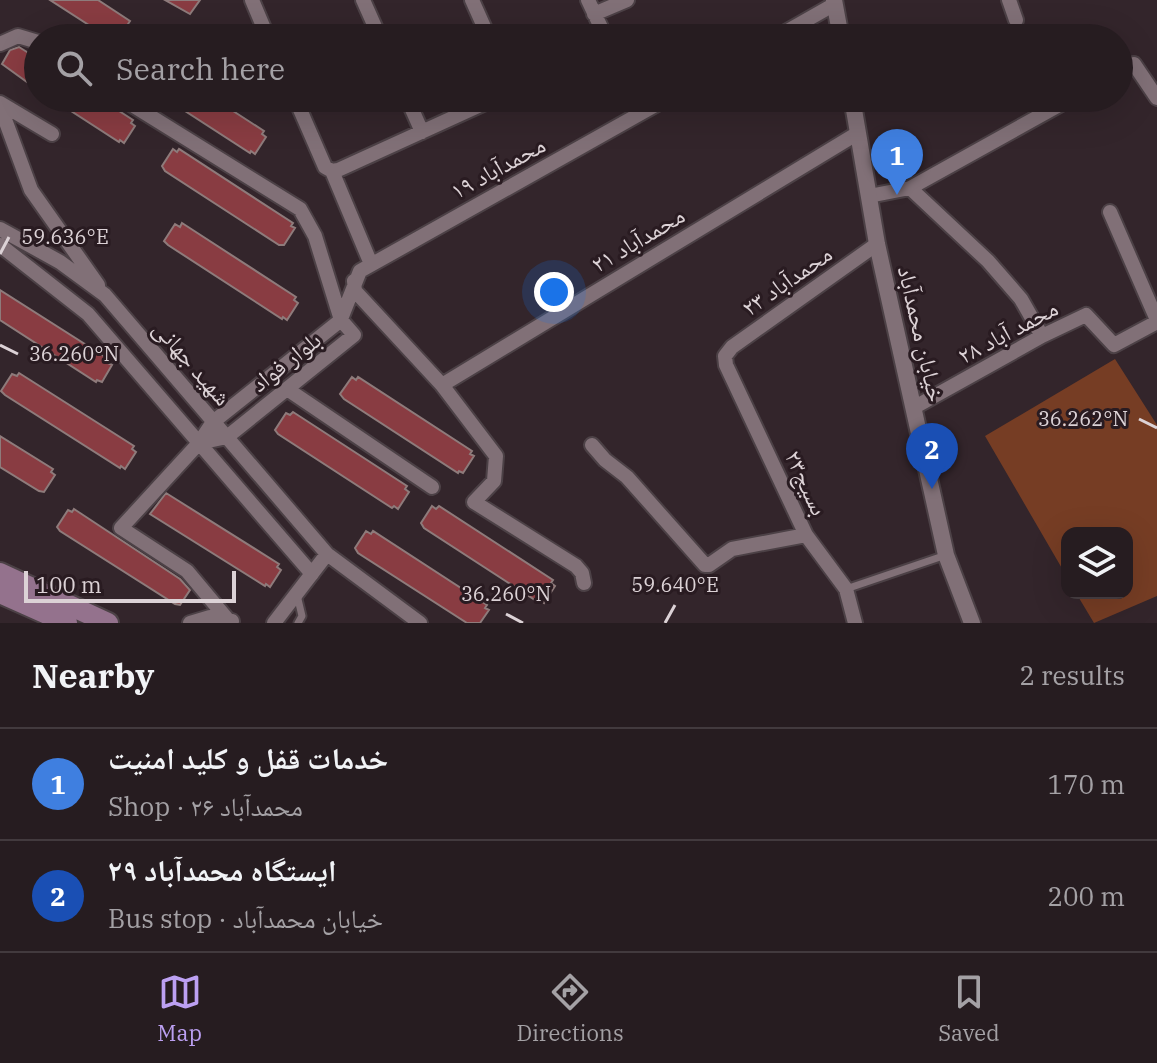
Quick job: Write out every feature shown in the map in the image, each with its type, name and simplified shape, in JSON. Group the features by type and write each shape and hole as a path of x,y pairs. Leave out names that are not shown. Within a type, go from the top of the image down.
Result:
{"main road":[{"path":"0,573 108,623"},
{"path":"0,593 67,623"}],"street":[{"path":"252,0 262,24"},
{"path":"363,0 374,24"},
{"path":"472,0 483,24"},
{"path":"591,7 627,0"},
{"path":"1009,0 1016,20"},
{"path":"798,24 835,2 839,24"},
{"path":"0,44 18,36 24,38"},
{"path":"1133,65 1157,98"},
{"path":"0,104 52,134"},
{"path":"0,104 31,190 105,295"},
{"path":"144,112 300,209 315,236 341,320"},
{"path":"301,112 325,167 332,171 371,264"},
{"path":"413,112 422,132"},
{"path":"332,171 466,112"},
{"name":"محمدآباد ۱۹","path":"354,281 360,271 371,264 643,112"},
{"name":"خیابان محمدآباد","path":"854,112 877,244 946,555 972,623"},
{"path":"869,196 910,188 1047,112"},
{"name":"محمدآباد ۲۱","path":"442,385 858,133"},
{"path":"910,188 988,261 1021,299 1042,336"},
{"path":"1110,212 1157,321"},
{"name":"شهید جهانی","path":"0,229 60,262 105,295 327,554 420,623"},
{"name":"محمدآباد ۲۳","path":"725,356 732,347 877,244"},
{"name":"شهید جهانی","path":"0,245 88,314 312,574"},
{"path":"341,320 354,281"},
{"path":"354,281 355,291 442,385 496,456 494,481 474,502 576,566 582,573 584,583"},
{"name":"محمد آباد ۲۸","path":"913,408 1086,315 1114,345 1157,321"},
{"name":"بلوار فواد","path":"341,320 354,335 227,437 199,443 213,422 341,320"},
{"name":"بسیج۲۳","path":"725,356 726,365 806,535 846,589 855,623"},
{"path":"287,389 432,487"},
{"path":"199,443 121,528 187,571 233,621"},
{"path":"592,445 627,477 705,565 732,549 806,535"},
{"path":"274,623 327,554"},
{"path":"190,623 210,617 233,621"}],"lane":[{"path":"846,589 946,555"},
{"path":"297,595 302,616 298,623"}],"shaded area":[{"path":"1115,359 1157,425 1157,596 1094,623 1080,599 1133,599 1133,527 1061,527 1061,567 985,436"}],"building":[{"path":"50,0 98,0 130,21 128,24 87,24"},
{"path":"165,0 200,0 190,14"},
{"path":"19,47 24,50 24,80 2,64 10,50"},
{"path":"73,112 121,112 133,120 131,123 135,126 124,143"},
{"path":"187,112 235,112 264,131 262,134 266,137 255,154"},
{"path":"173,149 177,152 179,149 293,223 291,226 295,228 284,245 279,245 165,171 162,166"},
{"path":"182,223 296,297 294,300 298,303 287,320 168,245 164,241 175,224 180,227"},
{"path":"0,290 110,360 108,363 112,365 102,382 96,382 0,320"},
{"path":"19,373 134,446 132,449 136,452 125,469 5,395 1,391 12,374 17,376"},
{"path":"352,377 356,380 358,377 472,451 470,454 474,456 463,473 458,473 344,399 340,394"},
{"path":"293,412 407,486 405,489 409,492 398,509 278,434 275,430 286,413 290,415"},
{"path":"0,436 53,469 51,472 55,475 44,492 0,467"},
{"path":"166,493 279,564 277,567 281,570 270,587 150,514"},
{"path":"432,506 436,509 439,506 553,580 551,583 555,586 544,603 424,528 421,523"},
{"path":"74,509 180,579 190,590 180,605 60,531 57,527 68,510 72,512"},
{"path":"366,531 371,534 373,531 487,605 485,608 489,610 480,623 467,623 358,553 355,548"}],"place":[{"name":"خدمات قفل و کلید امنیت","path":"897,195"},
{"name":"ایستگاه محمدآباد ۲۹","path":"932,489"}]}
